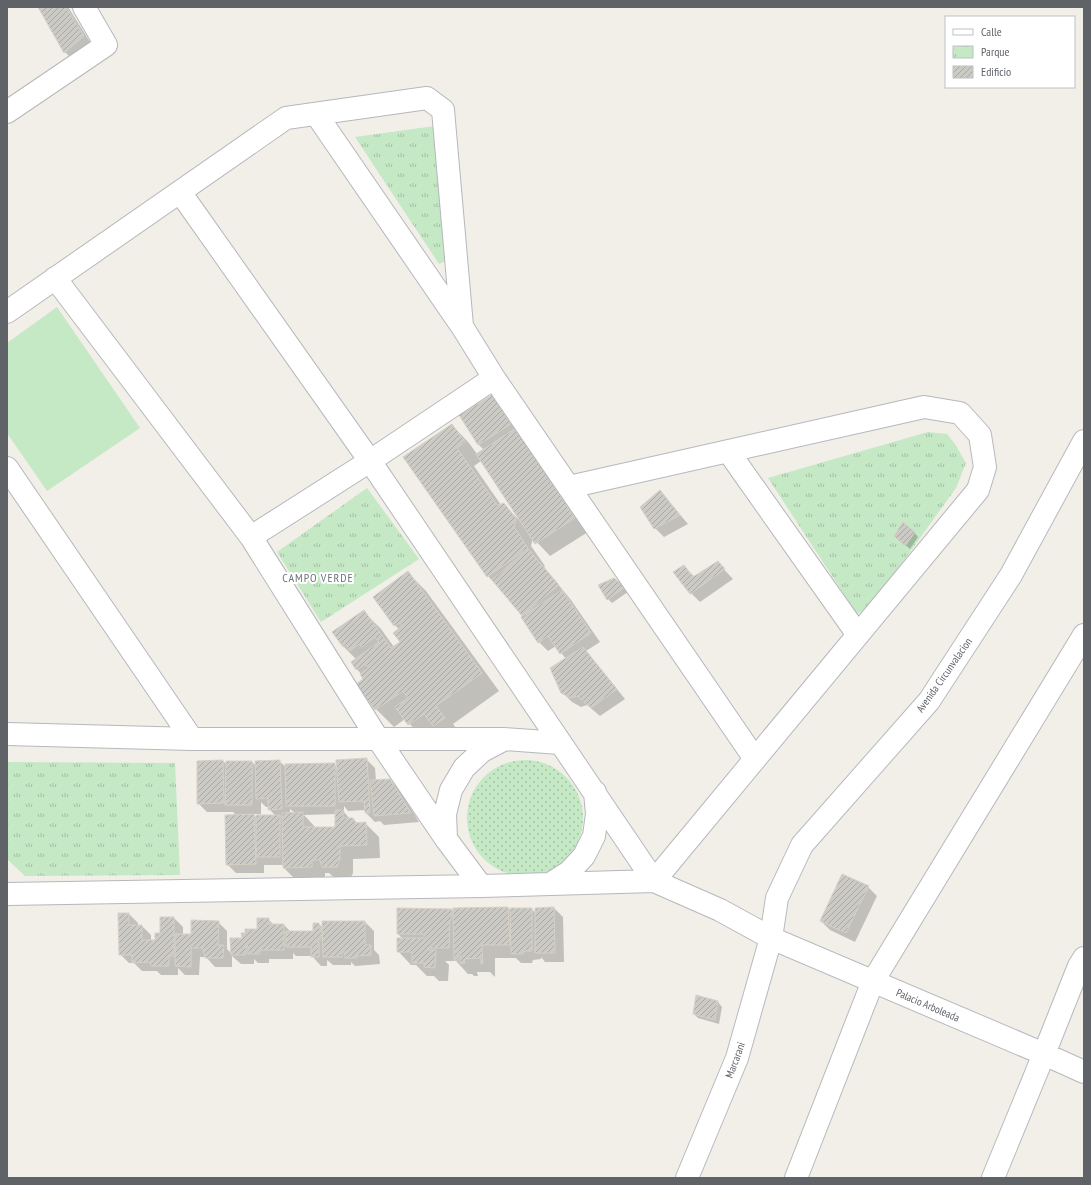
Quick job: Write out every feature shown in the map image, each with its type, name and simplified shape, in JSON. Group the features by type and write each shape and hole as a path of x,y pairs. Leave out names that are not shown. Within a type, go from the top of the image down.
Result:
{"street":[{"path":"7,112 106,45 84,7"},
{"path":"7,312 286,118 427,98 443,110 462,328"},
{"path":"316,114 462,328 494,378 755,759"},
{"path":"180,192 370,461 654,881"},
{"path":"55,278 251,537 378,739 481,886"},
{"path":"251,537 370,461 494,378"},
{"path":"7,894 481,886 654,881 978,490 985,467 980,435 960,413 924,407 569,487"},
{"name":"Avenida Circunvalacion","path":"771,938 777,898 802,845 929,701 1011,575 1084,441"},
{"path":"728,451 858,635"},
{"path":"7,468 192,739"},
{"path":"796,1178 873,981 1084,635"},
{"path":"8,733 192,739 504,739 560,743"},
{"path":"446,838 445,814 451,790 464,768 482,751 504,739"},
{"path":"550,884 569,872 584,856 594,836 597,814 595,792"},
{"name":"Palacio Arboleada","path":"654,881 720,910 771,938 1084,1072"},
{"name":"Marcarani","path":"687,1178 737,1058 771,938"},
{"path":"993,1178 1079,966 1084,958"}],"green space":[{"path":"435,126 448,260 439,264 355,137"},
{"path":"57,307 140,428 47,491 7,433 7,343"},
{"path":"928,432 947,434 955,444 966,463 956,488 871,606 857,614 768,478"},
{"path":"367,488 419,559 321,622 277,552"},
{"path":"525,760 547,764 566,777 579,796 583,818 579,840 566,859 547,872 525,876 503,872 484,859 471,840 467,818 471,796 484,777 503,764"},
{"path":"7,762 175,763 180,875 25,876 7,859"}],"building":[{"path":"38,7 66,7 84,36 64,53"},
{"path":"492,395 511,424 478,445 459,415"},
{"path":"452,424 465,442 457,448 497,505 504,503 516,518 514,527 528,548 487,577 403,457"},
{"path":"516,428 575,518 535,544 476,454"},
{"path":"660,490 680,515 654,529 640,507"},
{"path":"903,522 915,532 905,546 894,536"},
{"path":"528,549 559,585 522,616 492,580"},
{"path":"718,561 725,569 690,594 673,572 684,565 693,577"},
{"path":"408,571 482,673 436,706 445,718 433,726 424,714 408,725 395,707 408,698 403,691 375,710 356,684 363,679 360,674 369,668 366,664 356,670 351,662 379,642 375,637 362,647 359,644 350,651 346,645 343,647 332,632 364,610 391,648 400,642 393,633 402,626 400,623 394,626 373,597"},
{"path":"614,578 625,587 607,600 598,585"},
{"path":"562,590 591,633 560,654 548,636 538,643 521,617"},
{"path":"583,647 617,689 591,708 577,696 571,698 561,693 550,668"},
{"path":"367,758 370,813 365,813 364,801 339,802 336,760"},
{"path":"223,760 224,803 197,804 197,761"},
{"path":"280,760 282,809 268,810 268,798 256,799 255,761"},
{"path":"226,761 252,761 252,805 225,805"},
{"path":"335,763 335,806 286,806 285,764"},
{"path":"390,779 411,813 374,816 370,780"},
{"path":"335,810 343,810 343,818 353,818 356,823 366,822 367,845 340,846 340,859 337,867 322,867 320,860 312,860 312,867 283,868 282,813 303,812 303,827 335,827"},
{"path":"254,814 256,864 226,865 225,815"},
{"path":"256,815 280,815 280,857 256,857"},
{"path":"842,874 869,886 846,933 820,921"},
{"path":"508,907 510,945 482,945 483,964 481,964 481,958 464,959 465,963 460,963 460,952 458,952 458,960 454,960 453,908"},
{"path":"554,907 555,953 535,953 535,908"},
{"path":"397,908 452,909 449,948 428,948 428,950 436,950 435,968 424,967 424,963 412,963 412,952 397,952 397,938 424,938 424,934 397,934"},
{"path":"510,908 532,908 532,951 524,951 523,954 511,954"},
{"path":"118,913 129,913 129,925 142,925 142,940 155,940 155,933 160,933 160,917 174,917 174,956 169,956 169,966 151,966 150,962 132,963 132,955 119,955"},
{"path":"257,918 269,918 269,924 284,924 284,950 260,950 260,954 248,954 248,946 246,946 246,955 231,955 230,938 242,938 241,933 245,933 245,929 257,929"},
{"path":"191,920 219,921 218,945 224,945 223,958 205,958 203,948 191,948 191,967 175,966 175,934 191,934"},
{"path":"322,921 365,921 365,945 371,945 371,955 357,956 357,958 345,958 345,952 342,952 342,957 323,957"},
{"path":"313,923 319,923 319,928 322,928 322,940 315,940 315,942 319,942 319,957 311,957 311,947 286,947 286,931 313,931"},
{"path":"696,995 718,1001 715,1020 693,1014"}],"district":[{"name":"CAMPO VERDE","path":"318,578"}]}
